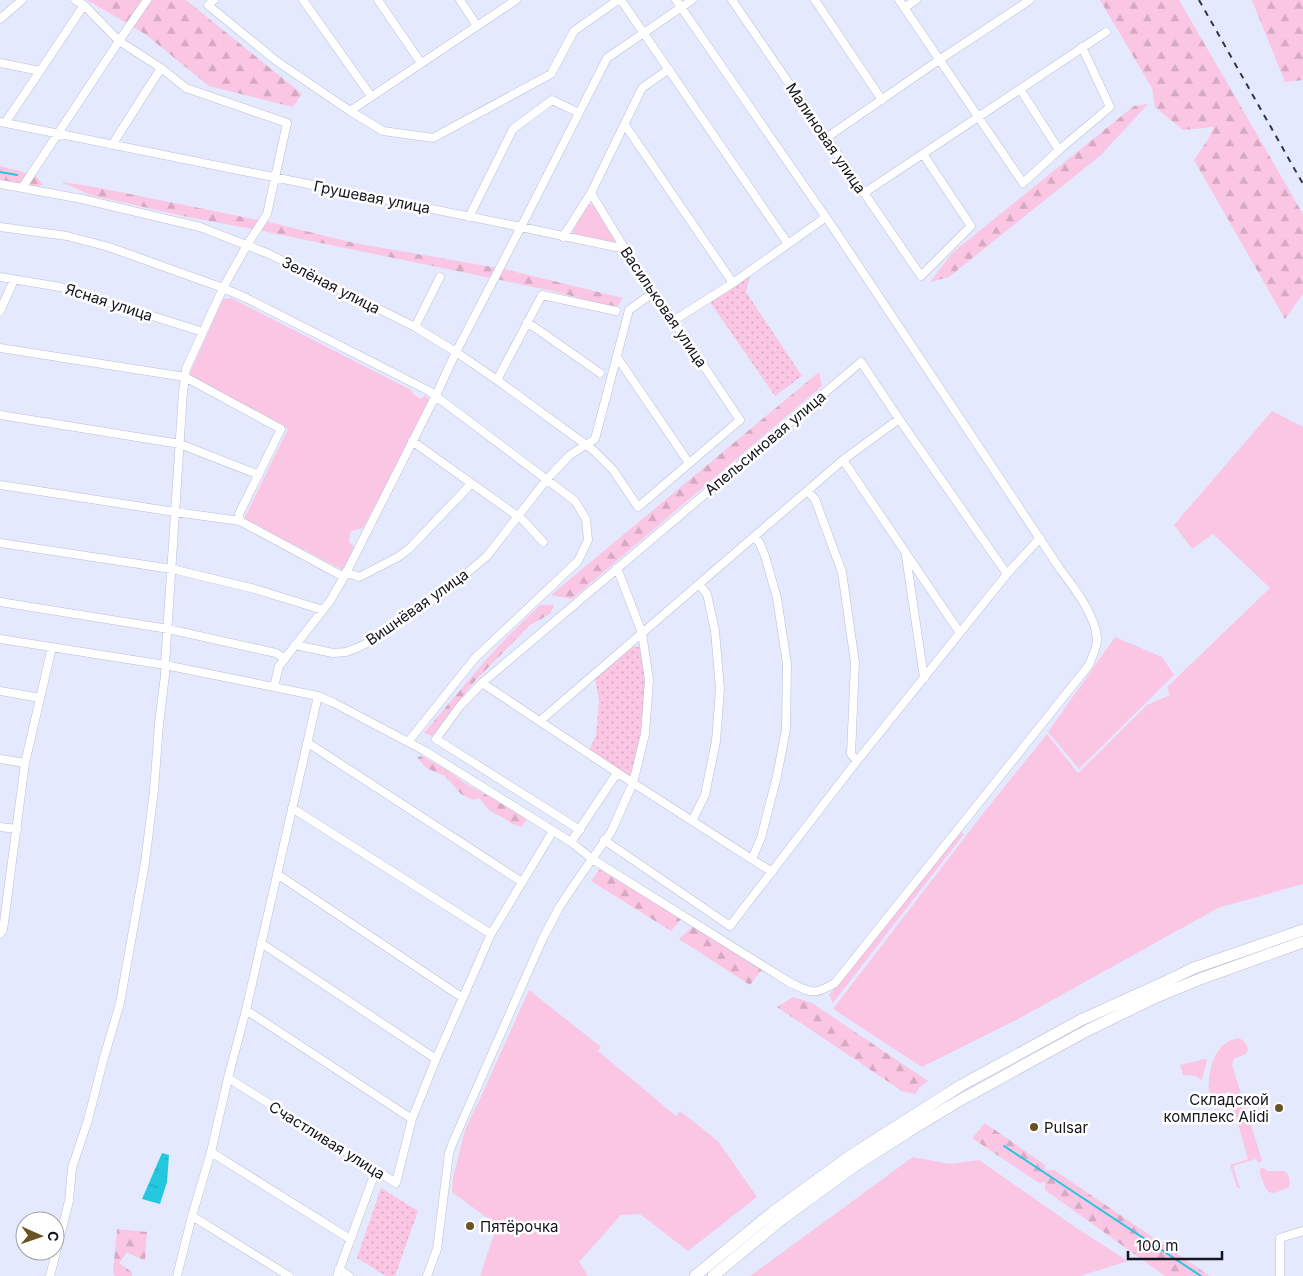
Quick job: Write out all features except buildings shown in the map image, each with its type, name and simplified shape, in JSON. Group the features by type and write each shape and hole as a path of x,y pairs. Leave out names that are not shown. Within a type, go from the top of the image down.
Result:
{"main road":[{"path":"695,1276 773,1212 850,1156 960,1086 1081,1020 1194,968 1303,930"},
{"path":"713,1276 782,1219 856,1165 909,1131 1022,1066 1088,1030 1154,998 1200,979 1303,942"},
{"path":"1017,1055 1022,1066"}],"street":[{"path":"0,19 22,0"},
{"path":"50,1276 69,1202 72,1168 88,1120 120,1003 145,863 165,675 186,369 223,288 267,214 287,122 186,88 161,68 119,41 76,0"},
{"path":"22,188 148,0"},
{"path":"303,0 371,96"},
{"path":"378,0 421,63"},
{"path":"460,0 477,26"},
{"path":"350,111 516,0"},
{"path":"208,2 275,60 383,131 433,138 550,74 574,31 619,0 669,69 788,244"},
{"path":"274,687 279,666 330,601 345,575 456,352 607,58 679,3 692,0"},
{"name":"Малиновая улица","path":"732,0 921,276 971,226 923,154"},
{"path":"815,0 882,100"},
{"path":"899,0 1022,183 1110,107 1082,47"},
{"path":"904,8 916,0"},
{"path":"826,138 1030,0"},
{"path":"0,639 165,665 318,696 425,751 572,842 592,858 789,982 811,993 835,983 1089,665 1098,640 1093,619 1075,589 826,217 679,3"},
{"path":"3,122 84,6"},
{"path":"864,193 1106,32"},
{"path":"0,62 40,71"},
{"path":"112,144 161,68"},
{"path":"564,237 591,193 642,88 669,69"},
{"path":"1020,89 1059,150"},
{"path":"469,217 513,129 552,100 579,113"},
{"name":"Грушевая улица","path":"3,122 521,227 625,250"},
{"path":"625,124 733,282"},
{"name":"Зелёная улица","path":"0,184 82,199 200,227 269,254 415,327 497,380 586,446"},
{"name":"Васильковая улица","path":"591,193 625,250 740,420 689,463"},
{"path":"673,321 826,217"},
{"path":"0,227 67,236 109,247 223,288 264,307 429,390 576,501 586,519 588,540 578,561 475,658 408,742"},
{"path":"415,327 440,277"},
{"name":"Ясная улица","path":"0,278 60,287 203,332"},
{"path":"0,311 14,280"},
{"path":"616,357 689,463 638,507 613,470 593,450 586,446 595,439 616,357 629,310 654,292"},
{"path":"497,380 542,295 616,311"},
{"path":"527,322 600,373"},
{"path":"0,348 185,377 281,429 239,514 240,521"},
{"name":"Апельсиновая улица","path":"580,830 436,739 460,706 482,683 861,362 1007,574"},
{"path":"0,415 180,444 259,475"},
{"path":"540,721 843,460 899,419"},
{"path":"412,441 523,520 543,542"},
{"name":"Вишнёвая улица","path":"295,645 333,653 346,652 371,641 447,590 487,556 547,479 570,455 586,446"},
{"path":"843,460 960,633"},
{"path":"0,485 240,521 345,575 359,577 398,557 408,549 471,484"},
{"path":"807,491 814,499 842,572 855,663 851,754 857,761"},
{"path":"752,859 760,838 777,776 786,729 787,664 777,598 765,556 759,542 754,537"},
{"path":"604,840 730,926 857,761 1007,574 1040,538"},
{"path":"0,542 172,569 255,589 323,610"},
{"path":"905,554 924,678"},
{"path":"427,1276 437,1249 449,1153 453,1142 543,938 560,906 611,832 633,783 645,734 649,680 642,633 617,568"},
{"path":"692,821 705,795 716,741 720,690 715,631 707,594 699,584"},
{"path":"0,602 168,629 276,653 284,659"},
{"path":"0,934 2,930 4,896 25,763 52,647"},
{"path":"482,683 617,773 772,872"},
{"path":"0,691 40,698"},
{"path":"177,1276 192,1216 212,1152 318,696"},
{"path":"308,743 522,882"},
{"path":"0,759 25,763"},
{"path":"572,842 617,773"},
{"path":"292,808 491,934"},
{"path":"0,826 16,829"},
{"name":"Счастливая улица","path":"228,1078 396,1183 412,1119 491,934 553,831"},
{"path":"277,874 463,998"},
{"path":"261,943 436,1059"},
{"path":"246,1010 412,1119"},
{"path":"212,1152 350,1239"},
{"path":"349,1276 338,1272 376,1170"},
{"path":"192,1216 290,1276"},
{"path":"1279,1275 1280,1238 1303,1231"}],"green space":[{"path":"87,0 186,0 302,94 293,107 209,86 145,34"},
{"path":"1100,0 1179,0 1303,214 1303,294 1285,319 1194,160 1214,127 1183,130 1155,107 1152,88"},
{"path":"1252,0 1303,0 1303,80 1285,82"},
{"path":"1148,104 1101,155 949,277 930,282 952,253 1134,106"},
{"path":"0,166 36,176 43,185 30,187 0,180"},
{"path":"62,182 269,222 354,243 504,269 623,298 616,308 553,291 188,217 90,195"},
{"path":"586,205 595,205 616,236 615,241 611,244 574,235 573,231"},
{"path":"750,276 746,292 802,376 775,396 710,302"},
{"path":"231,298 411,390 413,394 421,399 425,395 429,399 363,528 351,531 349,542 354,547 343,570 244,519 288,429 189,375 223,299"},
{"path":"819,372 822,386 572,599 551,595"},
{"path":"1272,411 1303,427 1303,884 1218,908 1020,1018 922,1067 833,1009 985,811 1047,734 1078,773 1147,705 1170,695 1167,687 1270,588 1213,534 1192,549 1174,525"},
{"path":"540,605 554,605 550,614 530,625 474,682 432,736 424,733 484,662"},
{"path":"1115,637 1162,657 1174,675 1079,769 1048,732"},
{"path":"633,646 642,648 646,674 645,718 634,773 628,777 588,752 596,736 599,701 595,678"},
{"path":"422,756 447,770 466,784 528,817 522,827 514,825 490,811 479,798 473,800 461,794 445,776 426,768 417,757"},
{"path":"961,832 964,834 833,1003 829,995"},
{"path":"599,870 615,872 683,917 671,931 591,881"},
{"path":"694,925 765,966 750,985 679,939"},
{"path":"529,990 601,1047 598,1051 676,1116 680,1111 718,1141 757,1197 688,1251 640,1214 621,1215 579,1262 588,1276 480,1276 497,1225 452,1192 453,1178 465,1130"},
{"path":"793,997 812,1003 928,1081 915,1094 902,1091 777,1007"},
{"path":"1238,1038 1245,1042 1248,1050 1246,1054 1234,1059 1232,1065 1262,1160 1258,1163 1256,1159 1233,1166 1240,1189 1237,1187 1230,1165 1248,1159 1229,1092 1213,1096 1209,1088 1211,1068 1216,1054 1225,1044"},
{"path":"1207,1060 1202,1080 1195,1076 1183,1075 1180,1065"},
{"path":"985,1123 1045,1165 1045,1170 1054,1170 1210,1276 1165,1276 1045,1190 1045,1182 1039,1183 972,1138"},
{"path":"913,1157 949,1164 979,1160 1078,1229 1128,1261 1080,1276 750,1276"},
{"path":"1261,1168 1268,1171 1284,1171 1289,1178 1289,1187 1275,1193 1269,1192 1261,1176"},
{"path":"381,1188 418,1211 395,1276 386,1276 357,1258"},
{"path":"117,1229 147,1232 145,1261 127,1252 119,1263 132,1272 132,1276 115,1276 113,1272"}],"water":[{"path":"162,1153 169,1155 167,1182 160,1204 142,1199"}],"waterway":[{"path":"0,172 17,175"},
{"path":"1004,1146 1201,1276"}],"railway":[{"path":"1199,0 1303,184"}],"place":[{"name":"Складской комплекс Alidi","path":"1279,1108"},
{"name":"Pulsar","path":"1034,1127"},
{"name":"Пятёрочка","path":"470,1226"}]}
